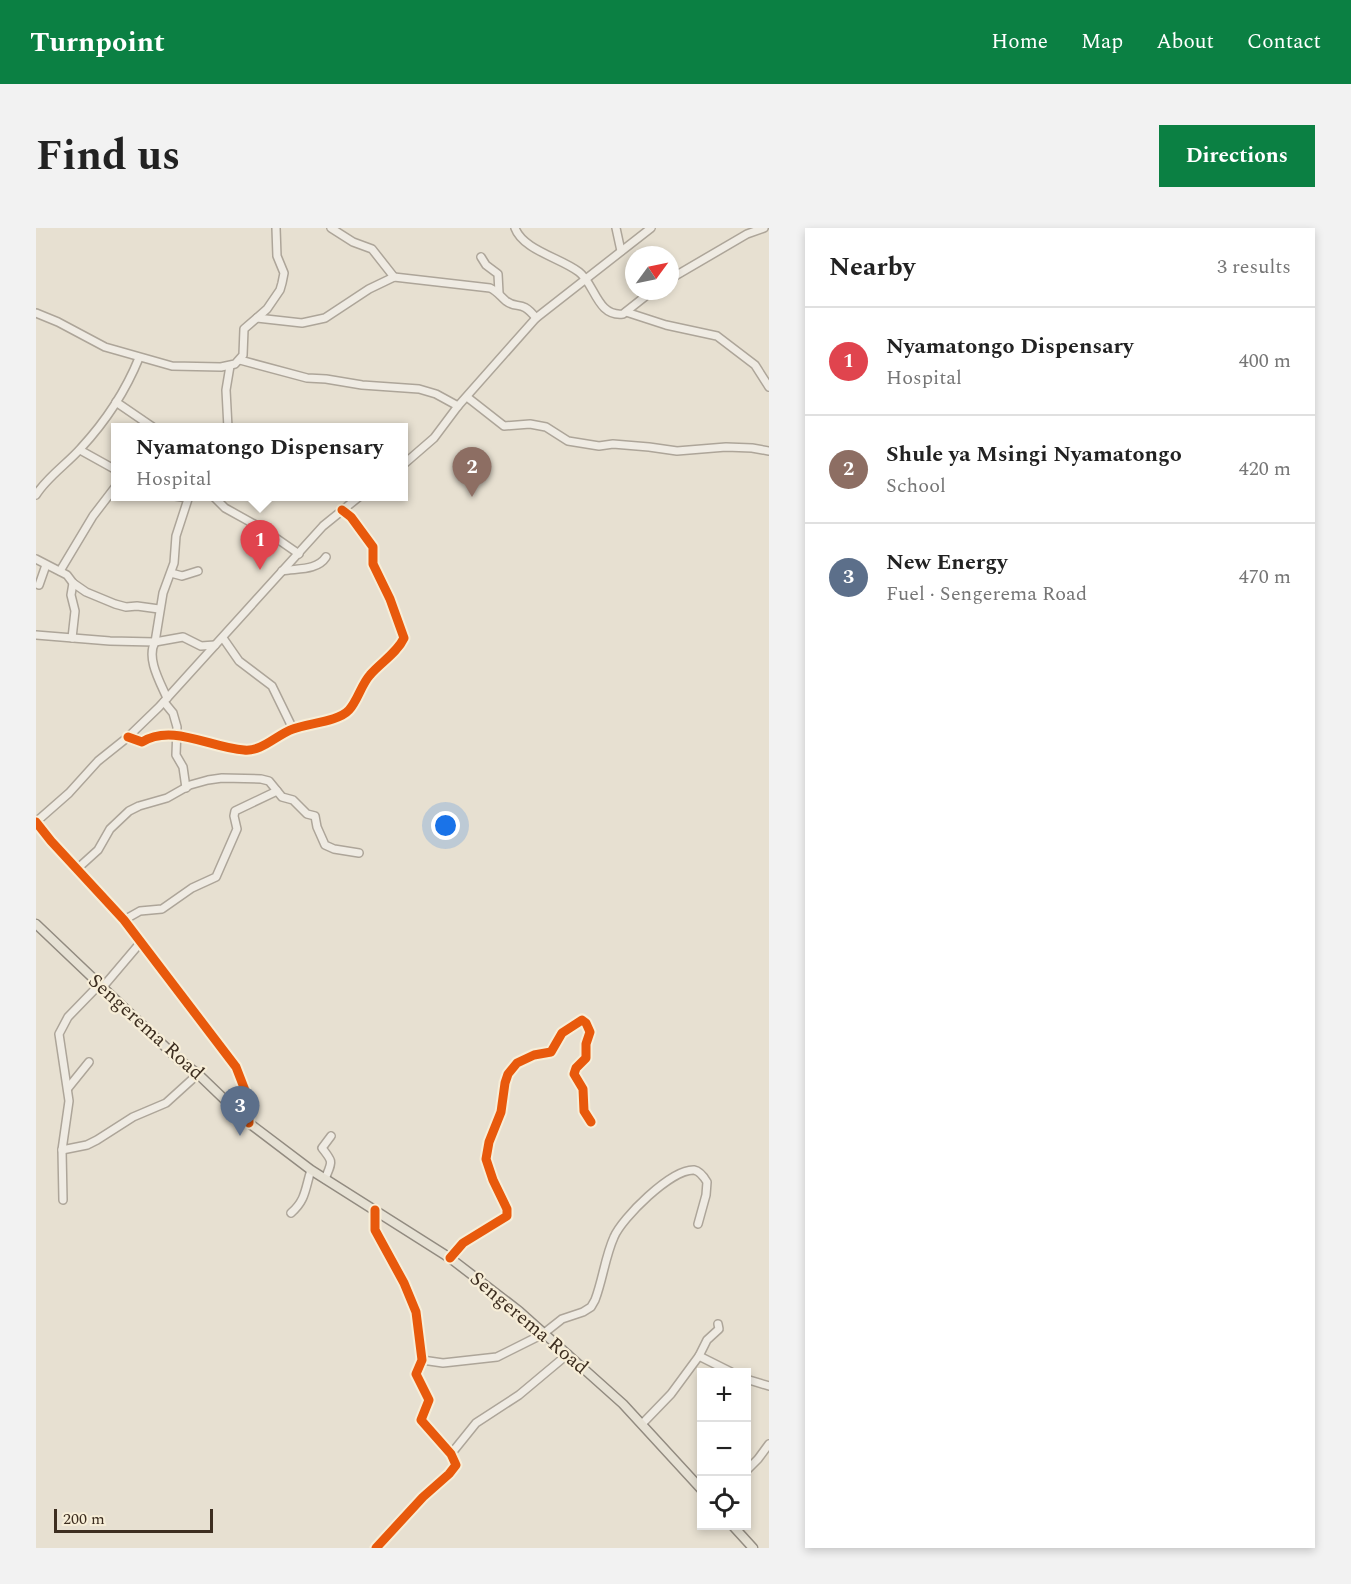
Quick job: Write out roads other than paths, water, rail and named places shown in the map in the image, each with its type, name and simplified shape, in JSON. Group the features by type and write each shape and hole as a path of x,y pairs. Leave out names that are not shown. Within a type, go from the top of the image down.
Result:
{"main road":[{"name":"Sengerema Road","path":"36,924 100,987 177,1058 198,1074 249,1123 311,1170 450,1258 519,1311 642,1424 697,1484"},
{"path":"737,1530 753,1548"}],"street":[{"path":"36,313 105,347 139,358 183,368 230,366 240,360 246,325 257,318 275,300 282,283 284,273 277,256 276,228"},
{"path":"331,228 353,242 372,249 394,277"},
{"path":"514,228 518,235 534,247 568,264 585,278 597,299 607,310 616,314 626,312 641,300"},
{"path":"615,228 621,251"},
{"path":"408,461 434,438 458,406 536,318 651,228"},
{"path":"679,274 747,234 764,228"},
{"path":"481,257 484,263 498,275 499,293"},
{"path":"257,318 302,323 325,318 369,289 394,277 495,289 507,302 527,307 536,318"},
{"path":"626,312 666,325 717,336 755,365 769,387"},
{"path":"36,495 80,450 116,402 139,358"},
{"path":"240,360 307,378 419,389 436,394 458,406"},
{"path":"228,423 226,390 230,366"},
{"path":"467,397 504,426 530,424 546,427 571,442 599,446 613,444 649,447 677,452 726,447 752,448 769,452"},
{"path":"116,402 147,423"},
{"path":"80,450 111,467"},
{"path":"60,571 93,516 111,493"},
{"path":"186,788 183,767 176,755 178,735 173,712 166,700 152,652 159,609 174,563 176,536 188,501"},
{"path":"218,501 225,508 263,529 299,554"},
{"path":"249,1123 248,1098 236,1067 124,920 36,822 69,794 98,761 128,737 166,700 280,572 354,501"},
{"path":"128,737 142,742 153,736 178,735 230,748 252,750 293,729 347,712 369,676 404,639 390,599 373,564 373,547 351,517 342,510"},
{"path":"280,572 317,566 326,557"},
{"path":"36,560 60,571 70,578 73,584 86,592 121,606 159,609"},
{"path":"39,585 46,565"},
{"path":"171,573 182,576 198,571"},
{"path":"72,638 75,611 71,595 73,584"},
{"path":"36,635 155,642 183,637 201,646 215,645"},
{"path":"223,638 239,661 272,686 293,729"},
{"path":"77,869 98,850 106,833 120,817 136,807 167,798 195,783 222,778 261,779 272,783 285,799 293,800 307,814 315,816 317,827 326,845 334,849 359,853"},
{"path":"124,920 140,911 162,909 201,883 216,877 237,829 235,811 277,791"},
{"path":"63,1200 62,1150 69,1113 68,1088 59,1034 68,1017 100,987 141,942"},
{"path":"450,1258 463,1243 507,1216 504,1201 493,1180 486,1159 489,1142 501,1112 508,1074 517,1063 534,1055 551,1052 562,1033 582,1020 588,1024 590,1032 586,1044 586,1058 577,1066 574,1074 584,1092 584,1111 591,1122"},
{"path":"68,1088 89,1062"},
{"path":"62,1150 87,1145 133,1117 165,1103 198,1074"},
{"path":"325,1179 332,1162 322,1148 331,1136"},
{"path":"291,1213 304,1198 311,1170"},
{"path":"422,1360 443,1363 491,1358 504,1354 543,1334 556,1322 591,1307 598,1292 611,1245 622,1222 643,1200 674,1178 690,1170 700,1173 707,1182 698,1224"},
{"path":"375,1210 375,1230 404,1283 416,1312 422,1360 416,1374 429,1400 421,1420 451,1454 456,1465 376,1548"},
{"path":"642,1424 671,1394 699,1356 707,1340 719,1329 718,1324"},
{"path":"451,1454 476,1423 519,1395 568,1354"},
{"path":"699,1356 723,1368"},
{"path":"751,1380 769,1386"},
{"path":"751,1467 769,1444"}],"place":[{"name":"Shule ya Msingi Nyamatongo","path":"472,497"},
{"name":"Nyamatongo Dispensary","path":"260,570"},
{"name":"New Energy","path":"240,1136"}]}
